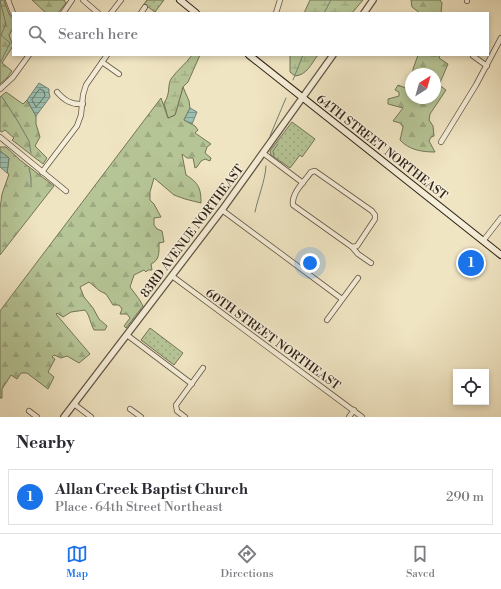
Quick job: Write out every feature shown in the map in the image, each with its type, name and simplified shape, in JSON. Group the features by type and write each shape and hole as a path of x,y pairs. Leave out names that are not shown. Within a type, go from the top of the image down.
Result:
{"main road":[{"path":"180,0 195,12"},
{"name":"64TH STREET NORTHEAST","path":"250,56 501,255"}],"street":[{"path":"8,0 13,12"},
{"path":"64,12 72,0"},
{"path":"83,0 97,12"},
{"path":"112,12 121,0"},
{"path":"276,12 280,0"},
{"path":"365,12 373,0"},
{"path":"142,12 145,7"},
{"path":"442,142 487,66 501,38"},
{"path":"0,89 13,77 28,56"},
{"path":"42,172 77,126 81,118 86,85 105,56"},
{"name":"83RD AVENUE NORTHEAST","path":"64,417 222,210 332,56"},
{"path":"473,56 487,66"},
{"path":"102,62 119,74"},
{"path":"57,92 63,99 75,104 83,104"},
{"path":"0,137 66,191"},
{"path":"263,153 303,183"},
{"path":"352,247 356,246 375,219 375,215 372,211 315,171 311,172 292,199 293,204 352,247 358,254 371,263"},
{"path":"222,210 342,299"},
{"path":"483,241 501,218"},
{"name":"60TH STREET NORTHEAST","path":"172,276 362,417"},
{"path":"327,320 358,278"},
{"path":"127,335 192,384"},
{"path":"185,417 176,409 177,403 203,368"},
{"path":"74,404 91,417"},
{"path":"130,409 141,417"},
{"path":"29,410 37,417"},
{"path":"348,417 354,410"}],"green space":[{"path":"0,0 4,0 12,18 12,30 9,35 12,48 2,63 12,71 0,84"},
{"path":"32,0 64,0 66,3 59,12 45,12"},
{"path":"147,0 164,0 155,12 144,4"},
{"path":"310,0 363,0 353,12 304,12"},
{"path":"411,0 440,0 442,3 441,12 419,12 412,7"},
{"path":"191,56 200,56 188,82 183,87 175,115 168,118 164,103 171,79"},
{"path":"290,56 317,56 303,74 295,76 290,72"},
{"path":"418,56 440,56 439,58 448,64 441,80 441,68 413,68"},
{"path":"398,85 405,88 405,104 437,104 430,114 429,120 433,126 434,136 431,137 429,141 435,152 416,150 407,146 400,140 403,127 400,123 393,121 403,108 388,104 388,99 399,96 399,92 395,90"},
{"path":"441,86 446,90 441,98"},
{"path":"183,87 189,101 190,108 184,120 195,126 198,130 195,133 211,144 207,147 205,153 211,158 210,161 205,159 201,161 195,168 193,158 187,158 182,154 186,175 194,181 198,187 201,203 174,195 154,178 150,192 150,200 161,217 154,218 154,225 157,229 162,231 164,242 159,243 157,258 151,264 152,270 148,270 146,272 144,270 134,275 130,287 143,306 126,328 124,326 130,318 127,314 120,314 122,309 119,305 113,305 106,294 89,282 80,287 84,297 93,308 99,319 107,326 105,330 94,330 85,310 71,312 63,317 57,313 56,314 90,354 79,363 67,356 61,358 54,355 52,357 55,359 48,372 54,377 48,389 27,373 21,373 17,379 11,375 2,389 2,398 0,398 0,311 161,98 168,118 175,115"},
{"path":"6,92 23,104 27,100 36,116 36,124 40,137 35,146 47,158 43,164 12,140 14,138 5,130 2,132 0,131 0,97"},
{"path":"292,122 315,139 302,157 300,155 290,168 271,155 270,151"},
{"path":"0,147 6,147 20,160 54,186 0,255 0,209 2,194 9,174 7,173 9,158 0,151"},
{"path":"150,328 183,353 174,365 141,340"}],"water":[{"path":"39,83 49,89 50,97 36,116 27,100"},
{"path":"190,108 197,112 192,124 184,120"},
{"path":"0,151 9,158 7,173 0,167"}],"waterway":[{"path":"325,12 331,0"},
{"path":"0,1 6,24 1,35 10,43 0,63"},
{"path":"293,80 303,56"},
{"path":"2,97 29,141 31,153"},
{"path":"270,136 286,98"},
{"path":"274,156 273,151 278,144"},
{"path":"255,212 266,166"},
{"path":"29,168 31,187"}],"place":[{"name":"Allan Creek Baptist Church","path":"471,263"}]}
